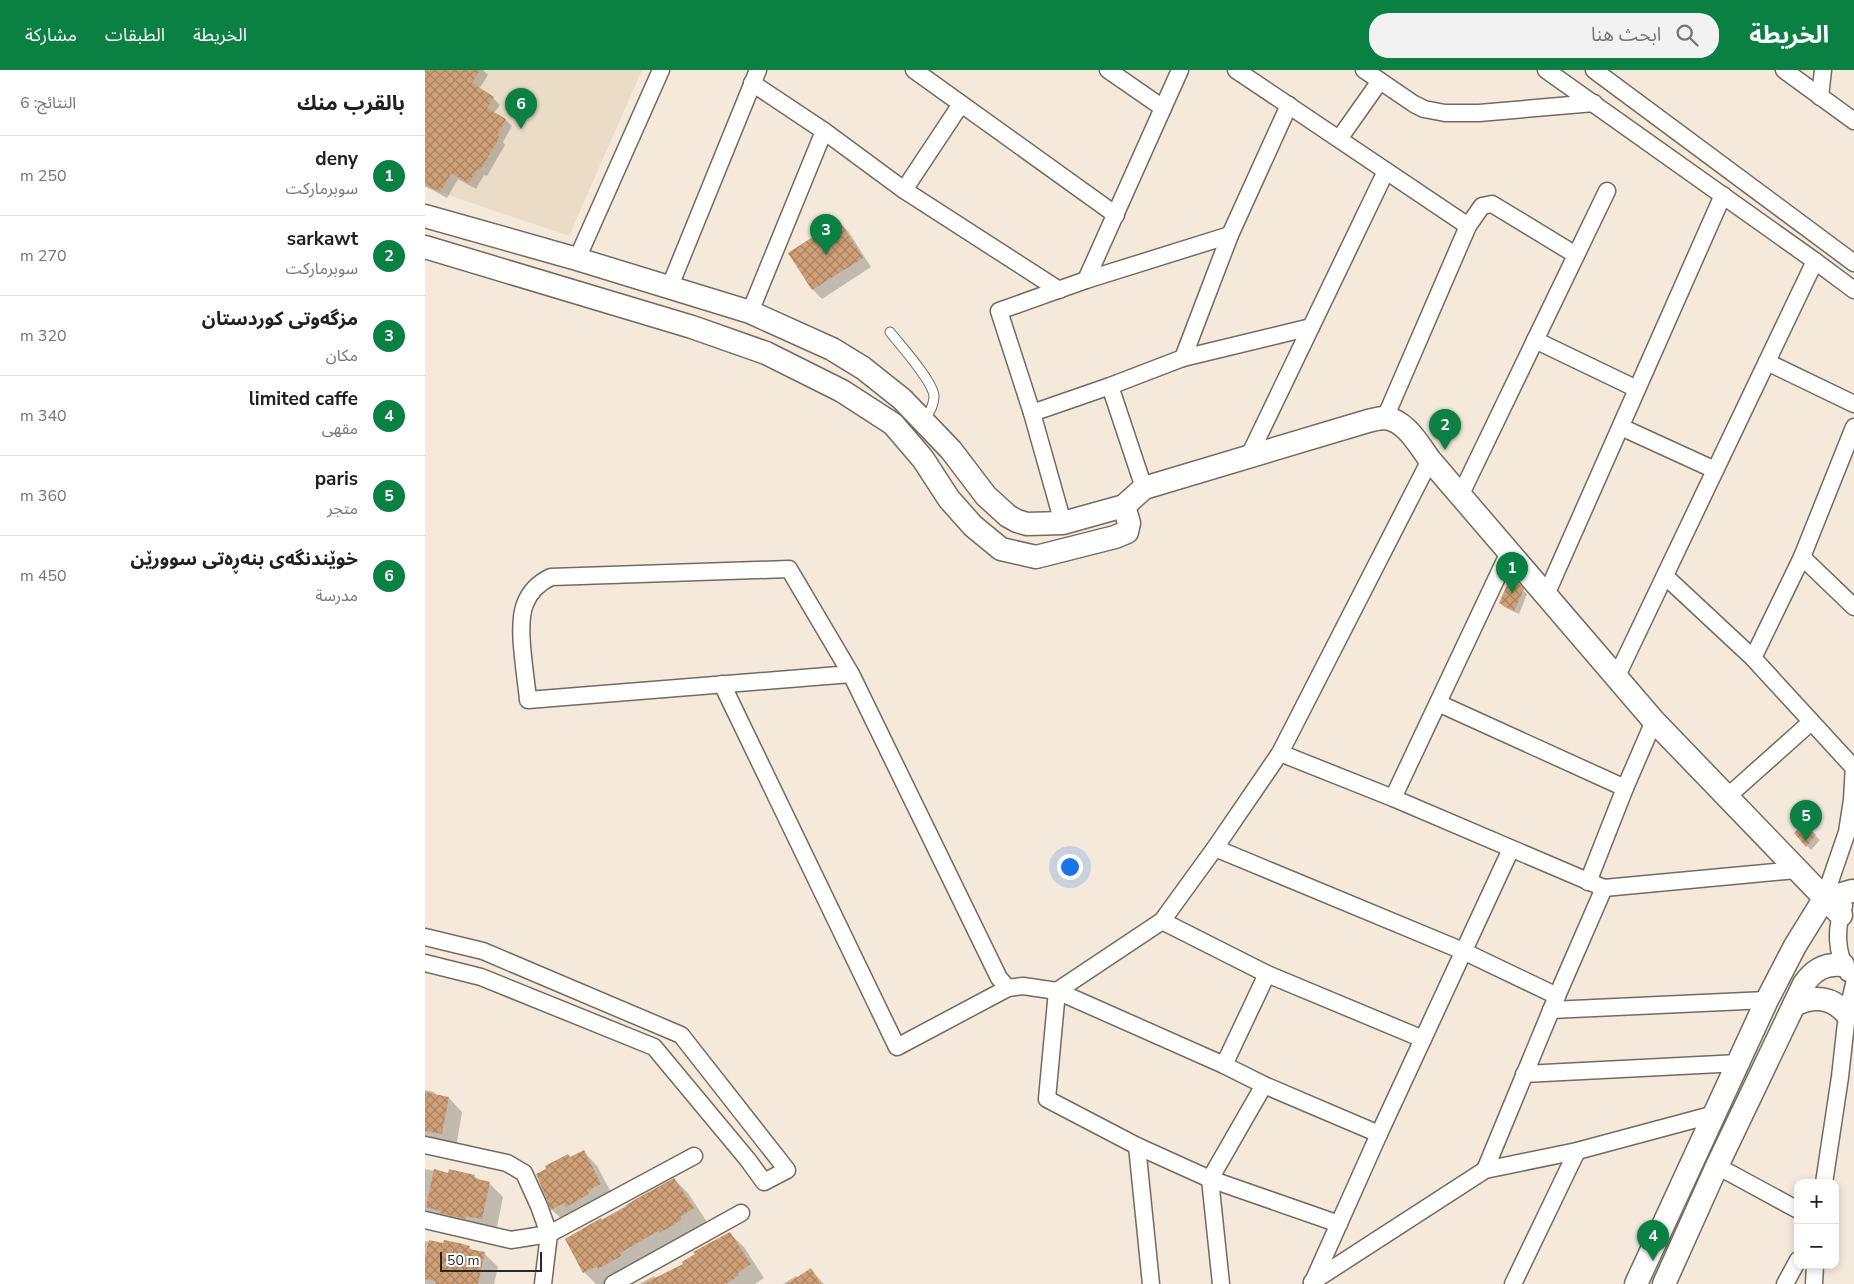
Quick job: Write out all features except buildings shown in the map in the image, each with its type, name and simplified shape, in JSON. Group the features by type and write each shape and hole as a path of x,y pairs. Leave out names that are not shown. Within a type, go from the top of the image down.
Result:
{"street":[{"path":"577,259 661,70"},
{"path":"913,70 1116,215"},
{"path":"1108,70 1163,108"},
{"path":"1086,280 1180,70"},
{"path":"1236,70 1468,226"},
{"path":"1364,70 1414,104 1445,113 1487,113 1594,103"},
{"path":"1546,70 1854,290"},
{"path":"1594,70 1854,263"},
{"path":"1785,70 1854,121"},
{"path":"1820,97 1823,70"},
{"path":"670,286 755,76 823,131 904,190 1059,290"},
{"path":"1339,139 1380,81"},
{"path":"904,190 961,104"},
{"path":"1183,358 1230,235 1289,105"},
{"path":"750,312 823,131"},
{"path":"1249,456 1386,171"},
{"path":"1461,494 1607,191"},
{"path":"1546,595 1723,195"},
{"path":"1385,418 1468,226 1482,206 1491,204 1576,255"},
{"path":"1768,227 1779,208"},
{"path":"425,216 670,286 750,312 832,349 863,368 894,393 951,450 986,496 1008,516 1027,524 1063,523 1124,506 1144,488 1368,421 1385,418 1399,422 1654,721 1841,915"},
{"path":"464,259 474,230"},
{"path":"1063,523 1032,412 999,311 1086,280 1230,235"},
{"path":"425,247 693,327 766,353 842,391 893,424 923,459 949,499 973,526 1001,549 1036,557 1115,537 1127,532 1129,523 1124,506"},
{"path":"1616,678 1815,261"},
{"path":"1032,412 1111,386 1183,358 1311,327"},
{"path":"1535,340 1637,389"},
{"path":"1767,362 1854,404"},
{"path":"1111,386 1144,488"},
{"path":"906,440 924,421"},
{"path":"1621,427 1715,470"},
{"path":"1753,658 1802,557 1854,427"},
{"path":"1057,992 1162,921 1215,848 1280,753 1430,460"},
{"path":"1393,798 1509,552"},
{"path":"1802,557 1854,607"},
{"path":"851,674 528,700 523,642 524,606 535,586 551,577 789,569 851,674 999,978 1008,988"},
{"path":"1636,1284 1767,1000 1795,946 1824,898 1843,848 1852,814 1854,766 1753,658 1665,576"},
{"path":"722,684 897,1047 1008,988 1023,986 1057,992 1224,1065 1264,1085 1379,1134"},
{"path":"1438,703 1625,788"},
{"path":"1588,882 1654,721"},
{"path":"1727,797 1811,722"},
{"path":"1280,753 1393,798 1604,888 1796,870"},
{"path":"1215,848 1463,951 1554,1003 1767,1000"},
{"path":"1311,1283 1511,849"},
{"path":"1485,1170 1604,888"},
{"path":"1824,898 1853,890"},
{"path":"1825,1179 1840,1077 1850,977 1838,945 1838,926 1843,908 1853,890"},
{"path":"1162,921 1267,974 1423,1039"},
{"path":"425,937 483,951 681,1035 787,1170 764,1182 654,1047 481,977 425,963"},
{"path":"1664,1284 1717,1166 1804,984 1814,972 1828,965 1850,977"},
{"path":"1224,1065 1267,974"},
{"path":"1057,992 1047,1099 1137,1146 1210,1179 1339,1224"},
{"path":"1794,1005 1810,998 1825,999 1841,1007 1847,1014"},
{"path":"1840,1077 1854,1058"},
{"path":"1524,1074 1739,1063"},
{"path":"1221,1284 1210,1179 1264,1085"},
{"path":"1311,1283 1485,1170 1577,1151 1715,1114"},
{"path":"425,1145 507,1163 524,1173 549,1234 543,1284"},
{"path":"1137,1146 1151,1284"},
{"path":"1513,1284 1577,1151"},
{"path":"425,1220 511,1240 549,1234 694,1156"},
{"path":"1717,1166 1794,1208"},
{"path":"613,1284 741,1213"},
{"path":"1785,1284 1794,1267"},
{"path":"1814,1284 1815,1269"}],"lane":[{"path":"890,332 930,382 934,394 933,406 924,421"}],"shaded area":[{"path":"425,70 642,70 569,236 425,187"}],"place":[{"name":"خوێندنگەی بنەڕەتی سوورێن","path":"521,129"},
{"name":"مزگەوتی کوردستان","path":"826,255"},
{"name":"sarkawt","path":"1445,450"},
{"name":"deny","path":"1512,593"},
{"name":"paris","path":"1806,841"},
{"name":"limited caffe","path":"1653,1261"}]}
